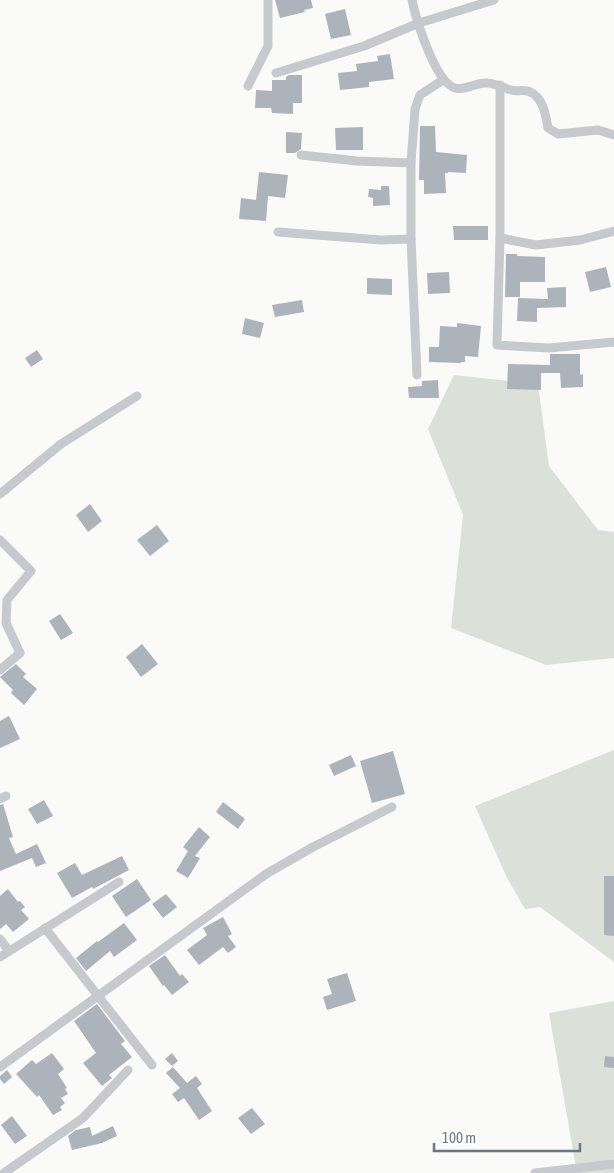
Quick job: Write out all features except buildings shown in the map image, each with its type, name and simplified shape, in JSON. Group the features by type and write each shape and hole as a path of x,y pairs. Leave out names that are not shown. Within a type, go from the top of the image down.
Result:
{"street":[{"path":"248,86 268,46 268,0"},
{"path":"412,0 434,64 443,80 454,88 466,88 484,83 500,85 512,91 529,91 537,97 546,112 548,128 558,134 598,130 614,135"},
{"path":"276,73 364,46 419,23 494,0"},
{"path":"417,375 411,239 411,163 415,109 420,95 443,80"},
{"path":"500,85 500,238 497,345 549,348 614,342"},
{"path":"301,155 357,161 411,163"},
{"path":"500,238 536,245 580,240 614,231"},
{"path":"278,232 381,240 411,239"},
{"path":"0,494 61,444 137,396"},
{"path":"0,540 32,571 7,600 6,623 20,653 0,670"},
{"path":"0,1067 266,874 313,847 392,807"},
{"path":"0,957 119,882"},
{"path":"45,928 152,1065"},
{"path":"0,939 9,951"},
{"path":"4,1173 83,1118 128,1070"},
{"path":"535,1173 614,1164"}],"shaded area":[{"path":"454,375 538,384 549,466 598,530 614,532 614,658 546,665 451,628 463,515 428,429"},
{"path":"614,750 614,962 540,907 525,909 507,878 475,806"},
{"path":"614,1001 614,1173 577,1173 549,1013"}]}
